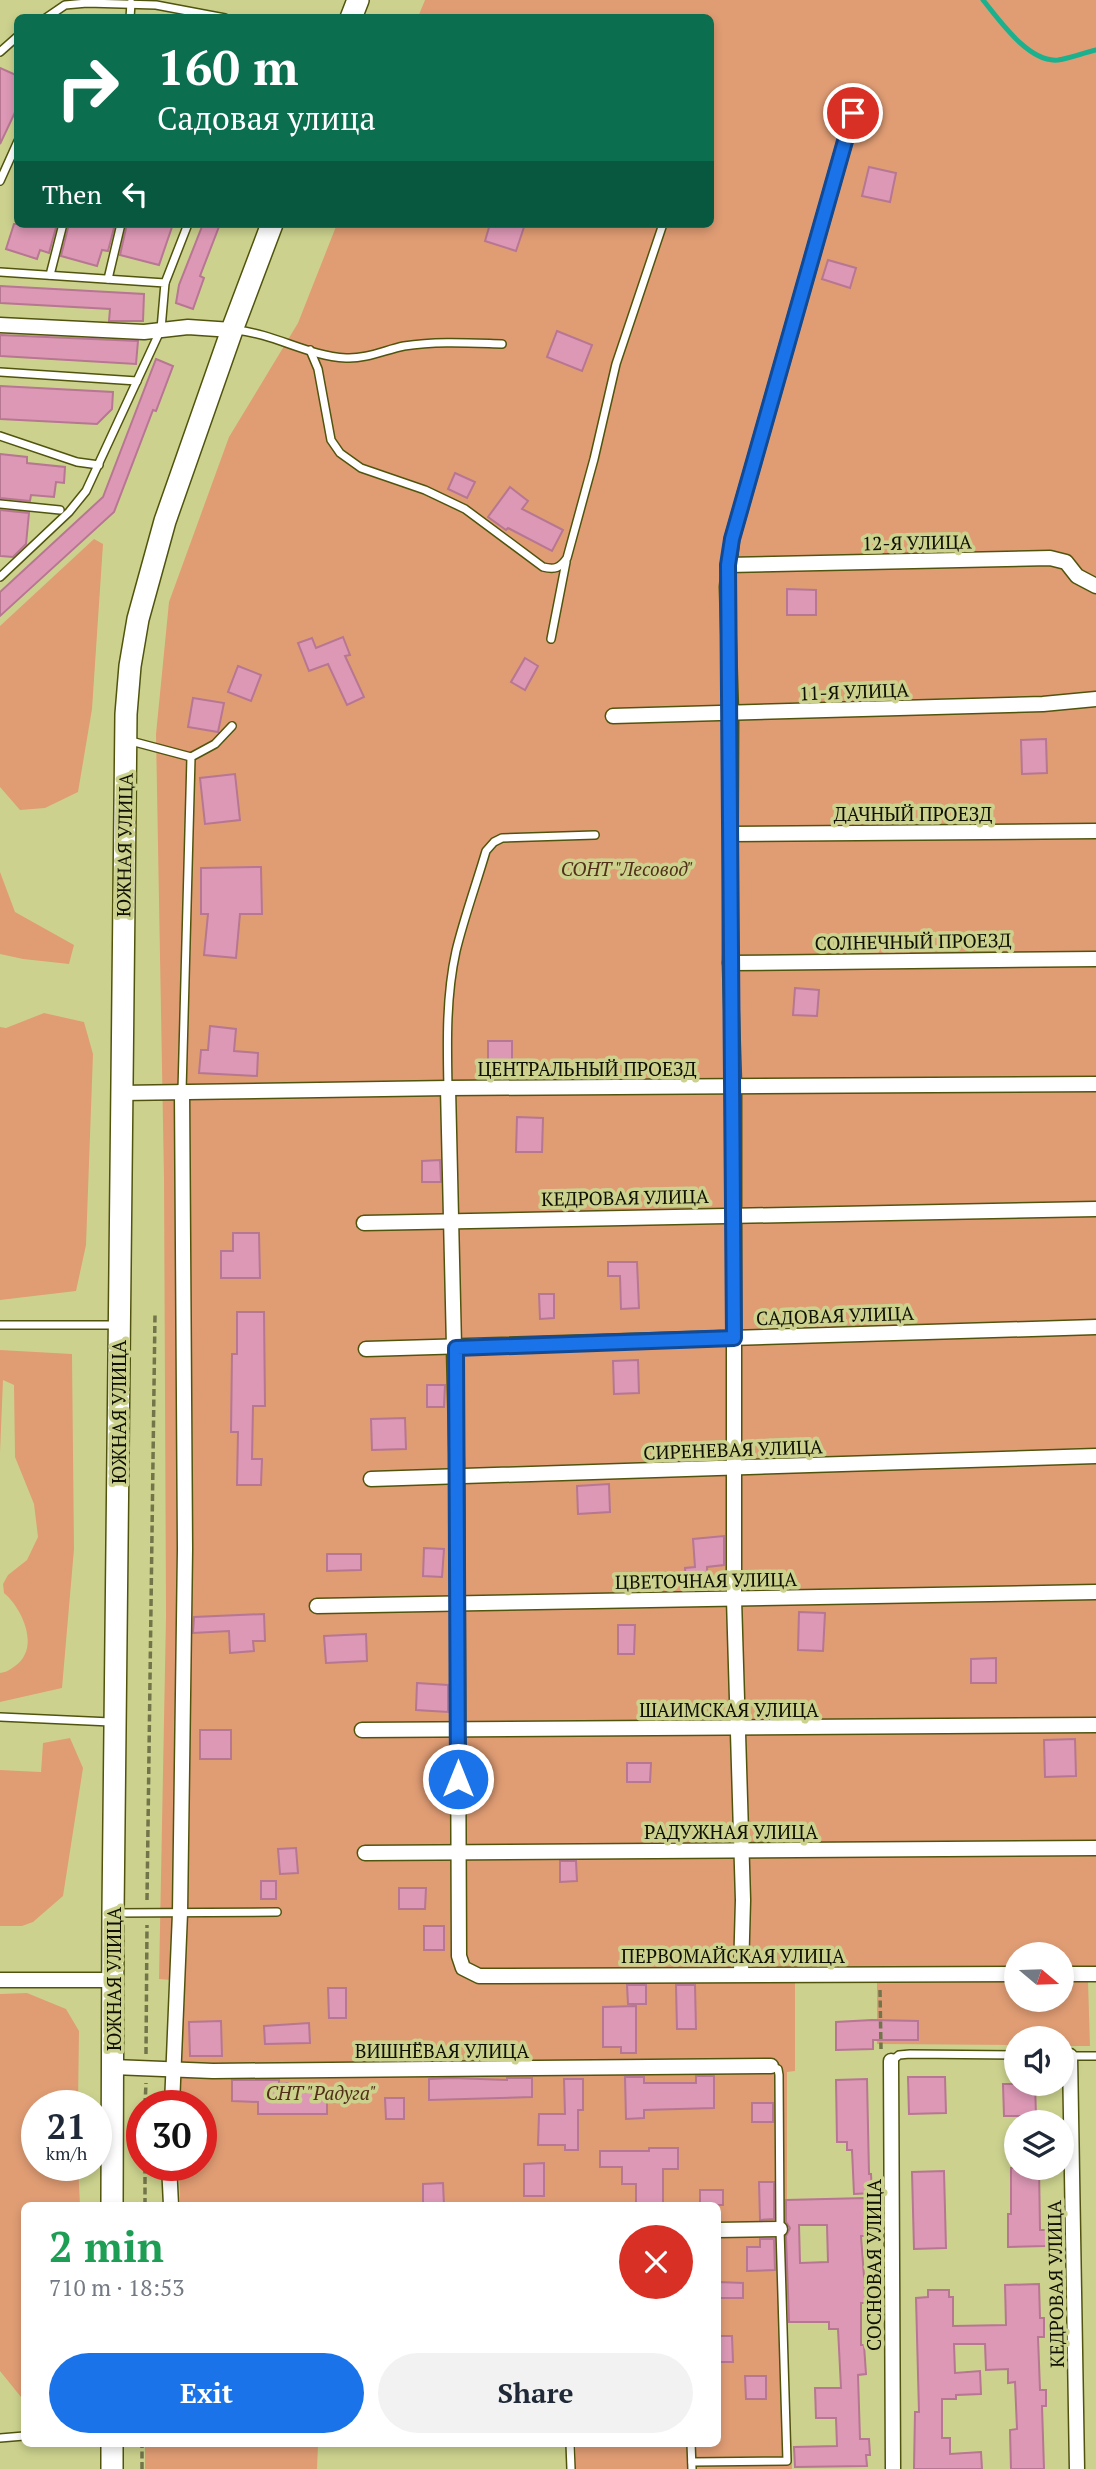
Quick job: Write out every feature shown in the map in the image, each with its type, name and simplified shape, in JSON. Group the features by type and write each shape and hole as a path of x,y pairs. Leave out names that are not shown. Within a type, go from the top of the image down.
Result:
{"main road":[{"name":"ЮЖНАЯ УЛИЦА","path":"113,2202 118,1325 125,739 130,666 138,619 165,522 270,228"},
{"path":"112,2447 112,2469"}],"street":[{"path":"741,1973 742,1850 734,1599 734,1086 730,963 731,715 728,565 732,539 853,113"},
{"path":"0,324 144,332 188,327 232,330"},
{"name":"12-Я УЛИЦА","path":"728,565 1050,558 1066,562 1077,576 1096,586"},
{"name":"11-Я УЛИЦА","path":"613,716 731,715 1043,704 1096,699"},
{"name":"ДАЧНЫЙ ПРОЕЗД","path":"731,834 1096,831"},
{"name":"СОЛНЕЧНЫЙ ПРОЕЗД","path":"730,963 1096,959"},
{"name":"ЦЕНТРАЛЬНЫЙ ПРОЕЗД","path":"121,1093 1096,1084"},
{"path":"448,1088 456,1348 458,1853"},
{"path":"173,2090 180,1913 185,1549 183,1091"},
{"name":"КЕДРОВАЯ УЛИЦА","path":"364,1223 450,1219 1096,1209"},
{"name":"САДОВАЯ УЛИЦА","path":"366,1349 1096,1327"},
{"name":"СИРЕНЕВАЯ УЛИЦА","path":"371,1479 1096,1456"},
{"name":"ЦВЕТОЧНАЯ УЛИЦА","path":"317,1606 1096,1592"},
{"name":"ШАИМСКАЯ УЛИЦА","path":"362,1730 1096,1725"},
{"name":"РАДУЖНАЯ УЛИЦА","path":"365,1853 1096,1848"},
{"name":"ПЕРВОМАЙСКАЯ УЛИЦА","path":"458,1853 459,1956 463,1968 479,1976 1004,1974"},
{"path":"1074,1974 1096,1974"},
{"path":"0,1980 113,1980"},
{"name":"СОСНОВАЯ УЛИЦА","path":"891,2061 893,2469"},
{"name":"ВИШНЁВАЯ УЛИЦА","path":"113,2067 174,2070 771,2066"},
{"name":"КЕДРОВАЯ УЛИЦА","path":"1067,2096 1077,2469"},
{"path":"170,2181 171,2202"},
{"path":"721,2230 780,2229"}],"lane":[{"path":"130,14 131,3"},
{"path":"56,14 65,5 131,3 197,14"},
{"path":"0,52 14,40"},
{"path":"0,181 14,150"},
{"path":"50,275 62,228"},
{"path":"108,279 120,228"},
{"path":"1,575 69,512 86,491 161,329 165,283 186,228"},
{"path":"551,639 567,558 616,364 662,228"},
{"path":"0,272 165,283"},
{"path":"232,330 270,335 310,350 350,358 404,346 444,342 502,344"},
{"path":"310,350 318,369 331,440 340,453 361,468 425,490 465,509 543,567 552,569 561,566 567,558"},
{"path":"0,372 137,381"},
{"path":"0,436 77,462 99,465"},
{"path":"0,504 60,510"},
{"path":"125,739 191,757 215,744 232,726"},
{"path":"183,1091 191,757"},
{"path":"448,1088 447,1042 454,965 486,852 494,842 502,838 595,835"},
{"path":"0,1325 118,1325"},
{"path":"0,1717 116,1722"},
{"path":"113,1913 277,1912"},
{"path":"891,2061 911,2054 1004,2055"},
{"path":"1074,2056 1096,2056"},
{"path":"691,2447 692,2466 788,2461 780,2229 779,2075 778,2069 771,2066"},
{"path":"0,2438 21,2436"},
{"path":"570,2447 571,2469"}],"path":[{"path":"145,2090 155,1314"},
{"path":"880,1974 881,2048 891,2061"},
{"path":"145,2181 145,2202"},
{"path":"142,2447 142,2469"}],"green space":[{"name":"СОНТ \"Лесовод\"","path":"425,0 1096,0 1096,1981 1088,1981 1090,2046 1074,2046 1074,2026 1004,2026 1004,2045 877,2044 877,1982 795,1983 795,2071 787,2072 787,2323 792,2469 576,2469 576,2447 721,2447 721,2202 180,2202 179,2181 217,2181 217,2090 180,2090 182,1981 159,1979 166,1616 164,1179 156,734 169,602 229,437 298,323 335,228 714,228 714,14 419,14"},
{"path":"94,539 103,544 92,709 78,792 45,808 20,810 0,787 0,626"},
{"path":"0,872 15,912 74,945 69,964 0,954"},
{"path":"44,1013 84,1022 93,1054 86,1245 76,1291 0,1300 0,1027 6,1028"},
{"path":"0,1350 72,1354 74,1549 62,1688 0,1702 0,1673 9,1670 23,1658 28,1639 22,1618 4,1593 3,1584 8,1575 27,1560 38,1537 34,1504 15,1457 14,1385 3,1380 0,1453"},
{"path":"70,1738 83,1768 63,1896 33,1922 22,1926 0,1926 0,1770 41,1772 43,1743"},
{"path":"27,1993 66,2009 79,2031 78,2090 21,2090 21,2181 79,2181 80,2202 21,2202 21,2397 0,2371 0,1994"},
{"path":"145,2447 318,2447 317,2469 145,2469"}],"building":[{"path":"0,68 14,74 14,114 0,144"},
{"path":"869,167 896,173 890,202 862,196"},
{"path":"14,224 14,228 56,228 49,253 40,250 37,259 6,249"},
{"path":"68,228 114,228 108,251 102,250 97,266 61,256"},
{"path":"126,228 172,228 159,265 120,255"},
{"path":"201,228 218,228 200,276 204,278 193,309 176,303 179,285"},
{"path":"489,228 524,228 516,251 485,241"},
{"path":"828,260 856,268 850,288 822,279"},
{"path":"0,286 144,294 143,321 109,321 110,309 0,303"},
{"path":"557,331 592,345 582,371 547,357"},
{"path":"0,335 138,341 136,364 0,356"},
{"path":"156,359 173,366 114,512 0,616 0,592 103,497"},
{"path":"0,386 113,392 112,409 97,424 0,419"},
{"path":"0,454 27,457 27,463 65,467 64,483 56,482 54,497 31,495 30,501 0,498"},
{"path":"455,473 475,482 467,498 448,489"},
{"path":"510,487 528,501 522,509 563,530 552,551 508,528 506,530 488,517"},
{"path":"0,510 29,513 26,544 13,557 0,556"},
{"path":"787,589 816,590 816,615 787,615"},
{"path":"343,637 350,655 345,656 364,697 347,705 328,664 309,671 298,643 312,638 316,648"},
{"path":"525,658 538,666 525,690 511,682"},
{"path":"238,666 261,675 251,701 228,692"},
{"path":"193,698 224,703 218,732 188,727"},
{"path":"1046,739 1047,773 1022,774 1021,740"},
{"path":"235,774 240,820 205,824 200,778"},
{"path":"261,867 262,914 240,914 236,958 204,955 208,914 201,914 201,868"},
{"path":"795,988 819,990 817,1016 793,1015"},
{"path":"210,1026 236,1029 234,1051 258,1053 257,1076 199,1073 201,1050 208,1050"},
{"path":"488,1041 512,1041 512,1076 488,1076"},
{"path":"517,1117 543,1118 542,1152 516,1152"},
{"path":"440,1160 441,1182 422,1182 422,1161"},
{"path":"233,1233 259,1233 260,1278 221,1278 221,1251 233,1251"},
{"path":"608,1262 637,1262 639,1308 621,1309 620,1276 608,1276"},
{"path":"539,1294 554,1294 554,1318 540,1319"},
{"path":"237,1312 264,1312 265,1406 253,1406 252,1459 262,1459 261,1485 237,1485 238,1432 231,1432 232,1354 237,1354"},
{"path":"638,1360 639,1393 614,1394 613,1361"},
{"path":"427,1385 445,1385 444,1407 427,1407"},
{"path":"405,1418 406,1449 372,1450 371,1419"},
{"path":"609,1484 610,1512 578,1514 577,1486"},
{"path":"724,1536 724,1565 707,1567 708,1587 687,1589 685,1568 695,1567 693,1539"},
{"path":"424,1548 444,1549 442,1577 423,1576"},
{"path":"327,1554 361,1554 361,1570 327,1571"},
{"path":"799,1612 825,1613 823,1651 798,1650"},
{"path":"264,1614 265,1641 253,1641 254,1651 230,1653 229,1631 193,1633 194,1617"},
{"path":"618,1625 635,1625 634,1654 618,1654"},
{"path":"366,1634 367,1661 326,1663 324,1636"},
{"path":"996,1658 996,1683 971,1683 971,1659"},
{"path":"417,1683 448,1685 448,1712 416,1710"},
{"path":"200,1730 231,1730 231,1759 200,1759"},
{"path":"1075,1739 1076,1776 1045,1777 1044,1740"},
{"path":"627,1763 651,1763 650,1782 627,1782"},
{"path":"296,1848 298,1873 280,1874 278,1849"},
{"path":"560,1861 576,1861 577,1881 560,1882"},
{"path":"261,1881 276,1881 276,1899 261,1899"},
{"path":"399,1888 426,1888 425,1909 399,1909"},
{"path":"424,1926 444,1926 444,1950 424,1950"},
{"path":"627,1985 646,1985 646,2004 628,2004"},
{"path":"676,1985 695,1985 696,2029 677,2029"},
{"path":"328,1988 346,1988 346,2018 329,2018"},
{"path":"636,2006 636,2053 621,2053 621,2047 603,2047 603,2007"},
{"path":"221,2021 222,2056 190,2056 189,2022"},
{"path":"918,2021 918,2040 873,2040 873,2049 836,2050 836,2022"},
{"path":"309,2023 310,2043 265,2044 264,2026"},
{"path":"696,2076 714,2076 714,2108 644,2110 644,2118 626,2119 625,2077 644,2077 644,2083 696,2083"},
{"path":"908,2077 945,2077 946,2113 909,2114"},
{"path":"532,2078 532,2097 429,2100 429,2079"},
{"path":"564,2079 583,2079 583,2110 578,2110 578,2150 565,2150 565,2145 538,2145 539,2114 565,2114"},
{"path":"867,2079 869,2174 872,2193 854,2194 852,2150 847,2150 847,2142 837,2142 836,2080"},
{"path":"232,2080 279,2080 279,2083 288,2083 288,2088 327,2088 327,2114 258,2114 258,2102 232,2101"},
{"path":"1003,2084 1004,2096 1035,2096 1036,2110 1004,2110 1004,2116"},
{"path":"385,2098 404,2098 404,2119 386,2119"},
{"path":"752,2103 773,2103 773,2122 752,2122"},
{"path":"649,2148 678,2148 678,2169 663,2169 663,2202 636,2202 636,2184 622,2184 622,2167 600,2167 600,2151 649,2151"},
{"path":"544,2163 544,2196 524,2196 524,2164"},
{"path":"944,2171 946,2248 914,2249 912,2172"},
{"path":"1011,2180 1039,2180 1040,2230 1046,2230 1046,2246 1008,2247 1008,2214 1011,2214"},
{"path":"759,2182 774,2182 774,2219 760,2220"},
{"path":"443,2183 444,2202 423,2202 423,2184"},
{"path":"700,2190 723,2190 723,2205 721,2202 700,2202"},
{"path":"865,2198 866,2236 861,2236 866,2303 861,2303 861,2345 864,2345 866,2374 858,2375 860,2439 869,2439 870,2455 866,2455 867,2466 795,2467 794,2447 837,2446 836,2418 816,2418 815,2388 841,2388 838,2329 829,2329 829,2322 789,2322 786,2236 790,2228 786,2222 786,2200","holes":["799,2225 827,2225 828,2262 800,2263"]},
{"path":"760,2239 774,2239 775,2270 747,2271 747,2247 760,2247"},
{"path":"721,2282 743,2283 743,2298 721,2298"},
{"path":"1039,2284 1040,2318 1044,2318 1044,2337 1038,2337 1040,2390 1046,2390 1046,2406 1042,2406 1044,2469 1011,2469 1010,2430 1017,2429 1015,2382 1008,2383 1008,2369 986,2370 985,2344 954,2344 955,2373 980,2371 981,2394 956,2395 956,2399 942,2399 942,2438 950,2438 950,2454 981,2452 982,2469 914,2469 915,2412 919,2412 916,2298 928,2297 928,2290 949,2290 949,2297 953,2297 953,2326 1006,2325 1005,2285"},
{"path":"721,2336 732,2336 733,2362 721,2362"},
{"path":"745,2376 766,2376 766,2399 746,2399"}],"waterway":[{"path":"983,0 1016,39 1036,55 1058,60 1096,50"}],"route":[{"path":"458,1779 456,1348 734,1338 728,565 732,539 853,113"}],"park label":[{"name":"СНТ \"Радуга\"","path":"321,2092"}]}
